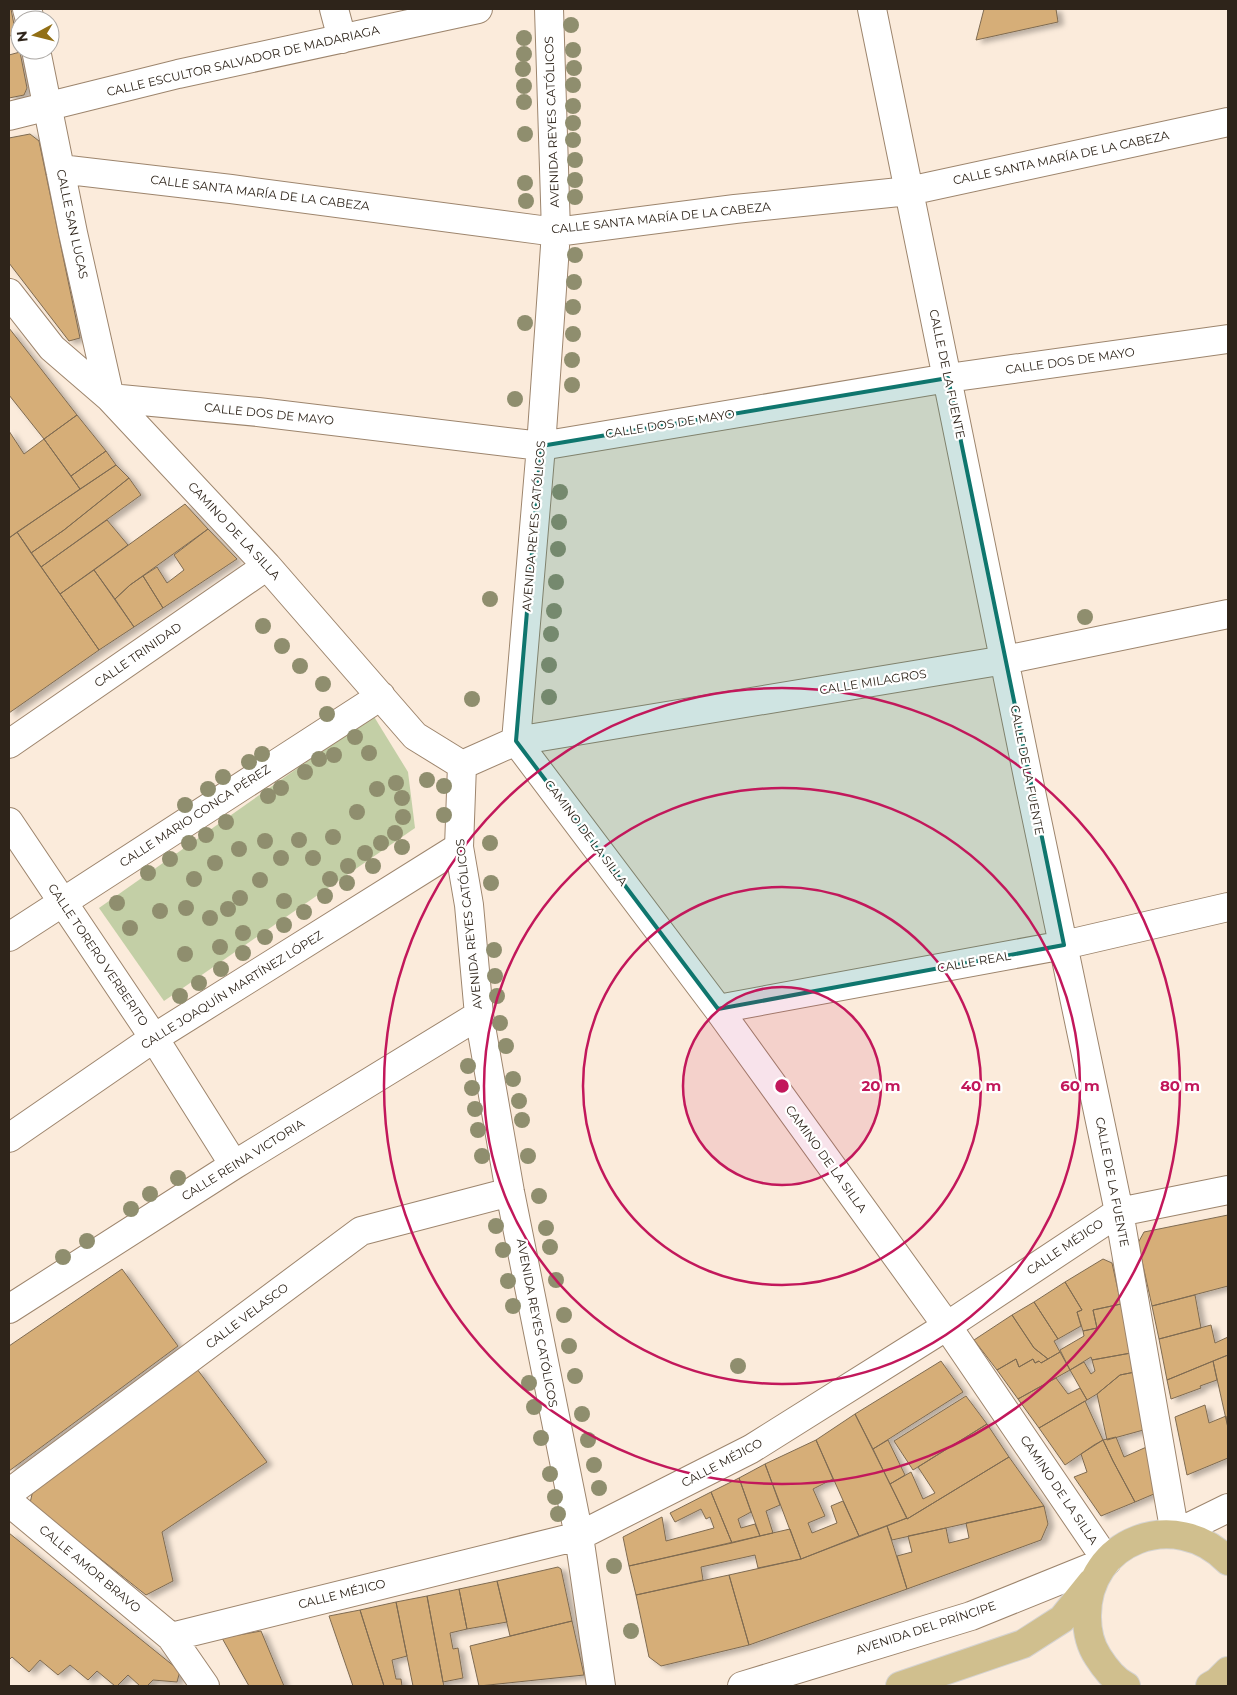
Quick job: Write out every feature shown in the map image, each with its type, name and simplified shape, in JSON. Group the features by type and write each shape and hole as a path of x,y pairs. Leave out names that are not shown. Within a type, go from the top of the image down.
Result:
{"main road":[{"path":"900,1686 1023,1644 1062,1618 1100,1570 1121,1548 1138,1539 1156,1534 1228,1541"},
{"path":"1188,1537 1218,1550 1228,1561"},
{"path":"1100,1570 1087,1603 1087,1626 1093,1649 1105,1669 1126,1686"},
{"path":"1210,1686 1228,1671"}],"street":[{"path":"334,9 342,38"},
{"name":"CALLE ESCULTOR SALVADOR DE MADARIAGA","path":"9,116 48,108 178,74 478,9"},
{"name":"AVENIDA REYES CATÓLICOS","path":"516,741 541,446 556,232 548,9"},
{"name":"CALLE DE LA FUENTE","path":"872,9 1119,1212 1188,1537"},
{"name":"CALLE SAN LUCAS","path":"38,60 110,398"},
{"name":"CALLE SANTA MARÍA DE LA CABEZA","path":"60,169 231,189 556,232 909,191 1228,122"},
{"name":"CAMINO DE LA SILLA","path":"9,293 52,348 110,398 267,566 415,736 462,765"},
{"name":"CALLE DOS DE MAYO","path":"110,398 258,412 541,446 948,378 1228,339"},
{"name":"CALLE TRINIDAD","path":"9,744 267,566"},
{"name":"CALLE MILAGROS","path":"516,741 1005,660 1228,614"},
{"name":"CALLE MARIO CONCA PÉREZ","path":"9,937 381,696"},
{"path":"462,765 516,741"},
{"name":"CAMINO DE LA SILLA","path":"516,741 718,1009 947,1326 1100,1570"},
{"name":"AVENIDA REYES CATÓLICOS","path":"462,765 459,847 469,905 479,1015 510,1192 579,1536 601,1686"},
{"name":"CALLE TORERO VERBERITO","path":"9,822 154,1038 234,1165"},
{"name":"CALLE JOAQUÍN MARTÍNEZ LÓPEZ","path":"9,1138 154,1038 459,847"},
{"name":"CALLE REAL","path":"718,1009 1064,945 1228,907"},
{"name":"CALLE REINA VICTORIA","path":"9,1309 234,1165 479,1015"},
{"name":"CALLE MÉJICO","path":"171,1637 579,1536 751,1449 947,1326 1119,1212 1228,1190"},
{"name":"CALLE VELASCO","path":"9,1493 361,1231 510,1192"},
{"name":"CALLE AMOR BRAVO","path":"9,1502 171,1637 205,1686"},
{"path":"1188,1537 1228,1508"},
{"name":"AVENIDA DEL PRÍNCIPE","path":"742,1686 971,1616 1100,1570"}],"highlighted area":[{"path":"948,378 1064,945 718,1009 516,741 541,446"}],"green space":[{"path":"373,715 408,772 415,828 164,1001 99,908"}],"building":[{"path":"9,9 11,9 10,36"},
{"path":"984,9 1056,9 1058,22 976,40"},
{"path":"9,55 10,60 22,60 27,88 24,95 9,98"},
{"path":"30,134 39,141 80,338 69,341 9,263 9,138"},
{"path":"9,328 77,415 44,439 9,395"},
{"path":"77,415 106,451 71,476 44,439"},
{"path":"9,431 24,454 44,439 80,489 9,538"},
{"path":"106,451 116,465 80,489 71,476"},
{"path":"116,465 129,478 64,530 31,553 17,532"},
{"path":"129,478 141,495 41,567 31,553 64,530"},
{"path":"185,504 208,529 130,585 115,599 94,570"},
{"path":"107,520 128,545 60,594 41,567"},
{"path":"208,529 237,559 163,608 143,576 157,567 167,583 184,570 174,555"},
{"path":"17,532 99,650 9,713 9,538"},
{"path":"94,570 134,627 99,650 60,594"},
{"path":"143,576 163,608 134,627 115,599"},
{"path":"1228,1215 1228,1286 1152,1306 1138,1243 1144,1232"},
{"path":"1103,1259 1112,1263 1121,1304 1093,1310 1097,1328 1083,1331 1077,1312 1082,1310 1065,1282"},
{"path":"122,1269 178,1346 9,1471 9,1346"},
{"path":"1065,1282 1082,1310 1077,1312 1081,1326 1058,1339 1034,1302"},
{"path":"1195,1295 1201,1328 1159,1339 1152,1306"},
{"path":"1034,1302 1058,1339 1054,1341 1060,1352 1048,1359 1034,1348 1012,1315"},
{"path":"1121,1304 1131,1353 1092,1360 1091,1357 1070,1370 1060,1350 1084,1336 1083,1331 1097,1328 1093,1310"},
{"path":"1012,1315 1034,1348 1048,1359 1041,1363 1039,1361 1035,1363 1033,1359 1019,1367 1016,1359 997,1370 974,1340"},
{"path":"1211,1325 1215,1343 1228,1337 1228,1355 1167,1380 1159,1339"},
{"path":"1060,1352 1070,1370 1018,1399 997,1370 1016,1359 1019,1367 1033,1359 1035,1363 1039,1361 1041,1363"},
{"path":"1131,1353 1135,1372 1120,1375 1087,1400 1070,1370 1084,1362 1091,1374 1095,1371 1092,1360"},
{"path":"1228,1355 1228,1428 1213,1361"},
{"path":"941,1361 963,1392 873,1449 855,1414"},
{"path":"1213,1361 1217,1380 1171,1399 1167,1380"},
{"path":"197,1369 267,1462 162,1532 173,1581 146,1595 30,1503 33,1490"},
{"path":"1135,1372 1147,1429 1107,1440 1097,1394 1120,1375"},
{"path":"1056,1378 1068,1394 1080,1388 1087,1400 1039,1428 1018,1399"},
{"path":"966,1396 987,1424 913,1470 894,1441"},
{"path":"1085,1401 1103,1440 1065,1465 1039,1428"},
{"path":"1205,1405 1209,1423 1226,1416 1228,1458 1187,1475 1175,1417"},
{"path":"855,1414 907,1518 859,1536 816,1440"},
{"path":"987,1424 1009,1457 907,1519 890,1484 911,1472 923,1499 935,1493 918,1467"},
{"path":"1116,1437 1124,1457 1151,1445 1161,1491 1135,1502 1103,1440"},
{"path":"816,1440 833,1479 813,1489 825,1516 808,1523 812,1533 837,1523 831,1506 843,1501 859,1536 801,1559 765,1464"},
{"path":"888,1440 905,1475 890,1484 873,1449"},
{"path":"1103,1440 1135,1502 1101,1516 1074,1477 1087,1472 1081,1454"},
{"path":"1009,1457 1044,1506 892,1540 887,1526 907,1519"},
{"path":"765,1464 780,1505 766,1511 773,1533 760,1536 739,1478"},
{"path":"739,1478 751,1512 738,1519 741,1528 755,1524 760,1536 732,1543 711,1492"},
{"path":"711,1492 732,1543 629,1566 623,1537 662,1517 666,1541 714,1528 710,1517 706,1519 701,1509 675,1522 670,1513"},
{"path":"1044,1506 1048,1524 1041,1540 907,1589 897,1556 912,1552 908,1536 946,1528 949,1543 969,1538 966,1523"},
{"path":"887,1526 907,1589 749,1645 729,1575 801,1559"},
{"path":"790,1529 801,1559 758,1568 755,1555 701,1567 703,1580 636,1595 629,1566"},
{"path":"9,1533 180,1671 177,1682 153,1680 147,1686 140,1686 128,1675 115,1686 97,1671 88,1680 70,1665 58,1675 40,1660 29,1672 12,1657 9,1660"},
{"path":"558,1567 561,1569 572,1621 510,1636 497,1581"},
{"path":"729,1575 749,1645 661,1666 649,1657 636,1595"},
{"path":"497,1581 507,1622 467,1629 459,1589"},
{"path":"459,1589 467,1629 450,1633 453,1649 458,1648 463,1678 443,1682 427,1596"},
{"path":"427,1596 444,1686 413,1686 396,1602"},
{"path":"396,1602 407,1656 392,1660 396,1679 401,1679 402,1686 384,1686 360,1610"},
{"path":"360,1610 384,1686 353,1686 329,1616"},
{"path":"572,1621 584,1675 479,1686 470,1646"},
{"path":"261,1631 284,1686 249,1686 222,1638"}]}
